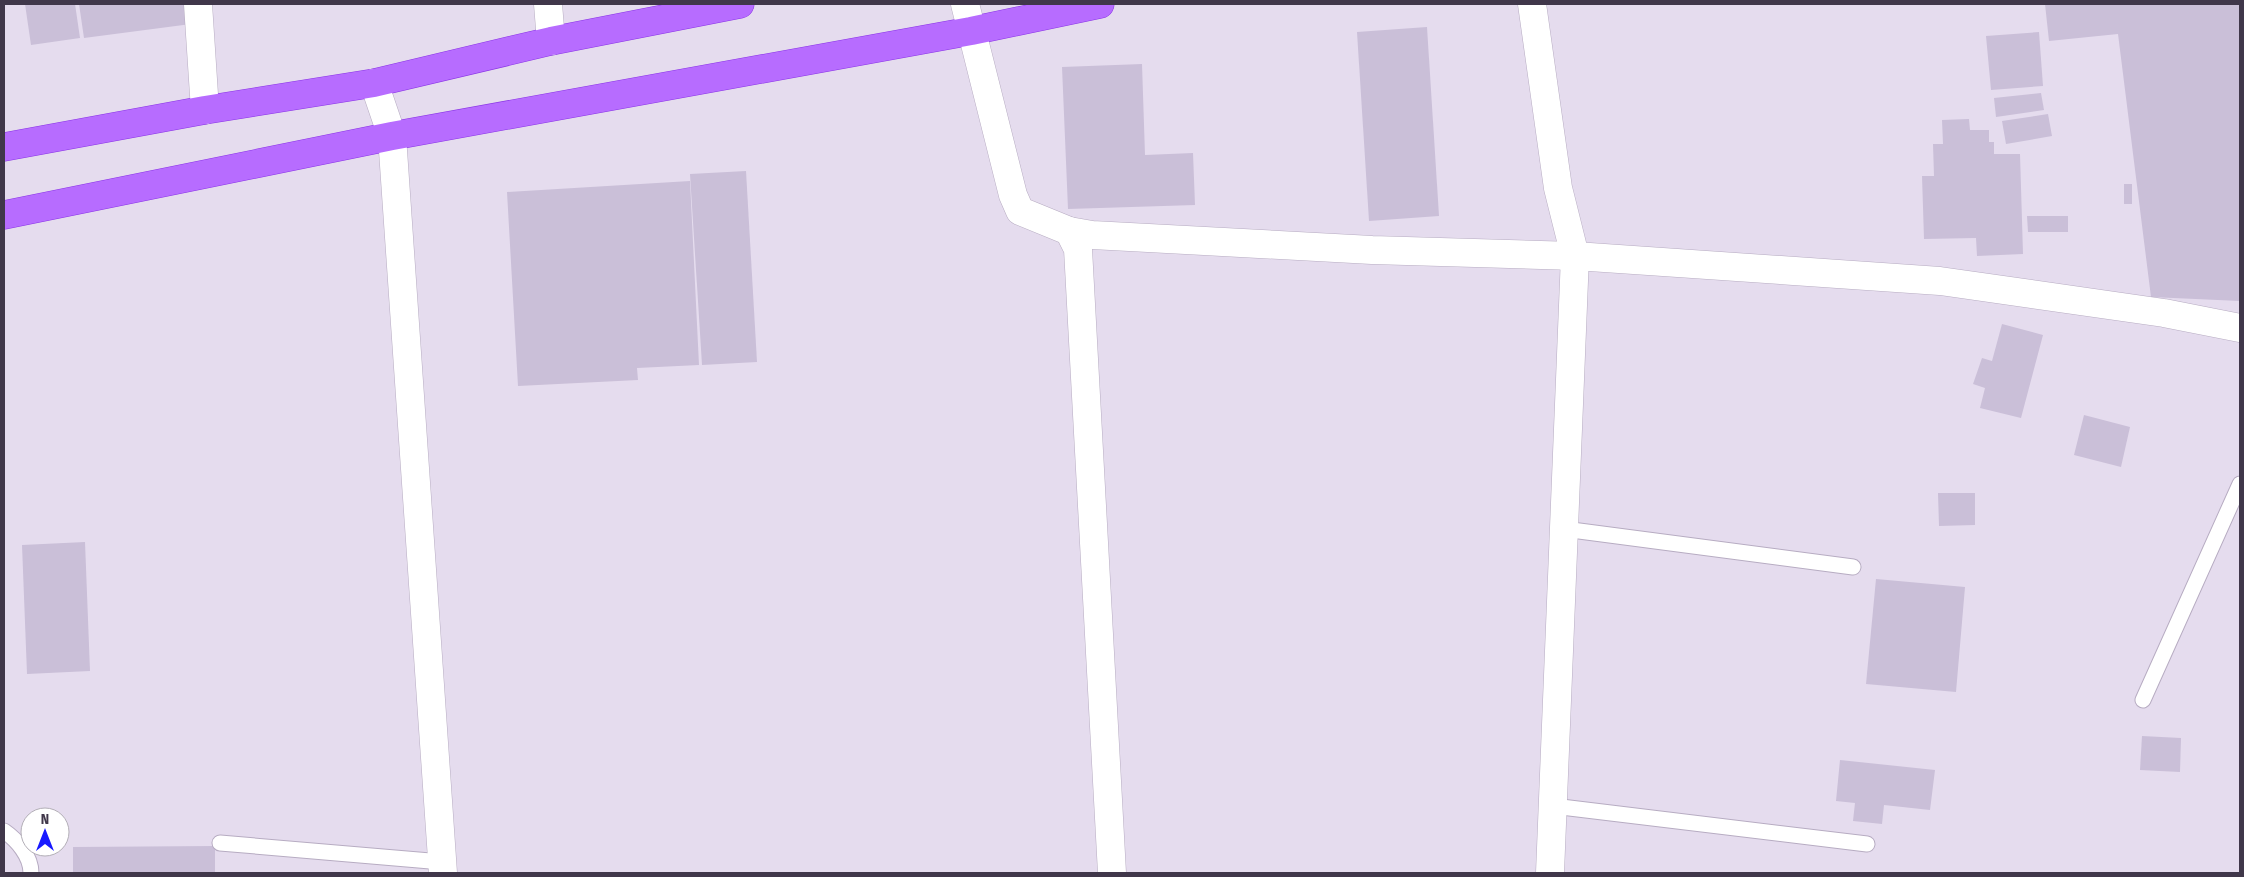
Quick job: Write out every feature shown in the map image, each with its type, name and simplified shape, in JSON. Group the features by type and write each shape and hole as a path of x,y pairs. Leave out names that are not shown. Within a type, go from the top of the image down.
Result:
{"highway":[{"path":"4,146 374,82 551,41 740,4"},
{"path":"4,215 392,136 971,31 1100,4"}],"street":[{"path":"198,4 205,110"},
{"path":"548,4 551,41"},
{"path":"965,4 1014,195 1020,211 1069,231 1092,235 1372,250 1575,256 1940,281 2164,313 2240,328"},
{"path":"1532,4 1558,188 1575,256 1550,873"},
{"path":"374,82 392,136 442,868"},
{"path":"1069,231 1078,249 1112,873"}],"lane":[{"path":"2143,700 2240,484"},
{"path":"1564,529 1853,567"},
{"path":"1553,806 1867,844"},
{"path":"4,831 21,846 31,868 31,873"},
{"path":"220,843 442,868"}],"shaded area":[{"path":"4,4 2240,4 2240,873 4,873"}],"building":[{"path":"25,4 75,4 80,38 31,45"},
{"path":"79,4 188,4 191,24 84,38"},
{"path":"2045,4 2240,4 2240,301 2151,297 2118,34 2049,41"},
{"path":"1427,27 1439,216 1369,221 1357,32"},
{"path":"2039,32 2043,86 1991,90 1986,36"},
{"path":"1142,64 1145,155 1193,153 1195,205 1068,209 1062,67"},
{"path":"2041,93 2044,110 1996,117 1994,98"},
{"path":"2048,114 2052,136 2006,144 2002,121"},
{"path":"1969,119 1970,130 1989,130 1989,142 1994,142 1994,154 2020,154 2023,254 1977,256 1976,238 1924,239 1922,176 1934,176 1933,144 1943,144 1942,120"},
{"path":"746,171 757,362 702,365 690,174"},
{"path":"690,181 699,365 637,368 638,380 518,386 507,192"},
{"path":"2124,184 2132,184 2132,204 2124,204"},
{"path":"2027,216 2068,216 2068,232 2028,232"},
{"path":"2002,324 2043,335 2021,418 1980,408 1985,388 1973,384 1982,358 1992,361"},
{"path":"2084,415 2130,427 2121,467 2074,455"},
{"path":"1938,493 1975,493 1975,525 1939,526"},
{"path":"85,542 90,671 27,674 22,545"},
{"path":"1876,579 1965,587 1956,692 1866,684"},
{"path":"2142,736 2181,738 2180,772 2140,770"},
{"path":"1840,760 1935,770 1930,810 1884,805 1882,824 1853,821 1855,803 1836,801"},
{"path":"215,846 215,873 73,873 73,847"}]}
